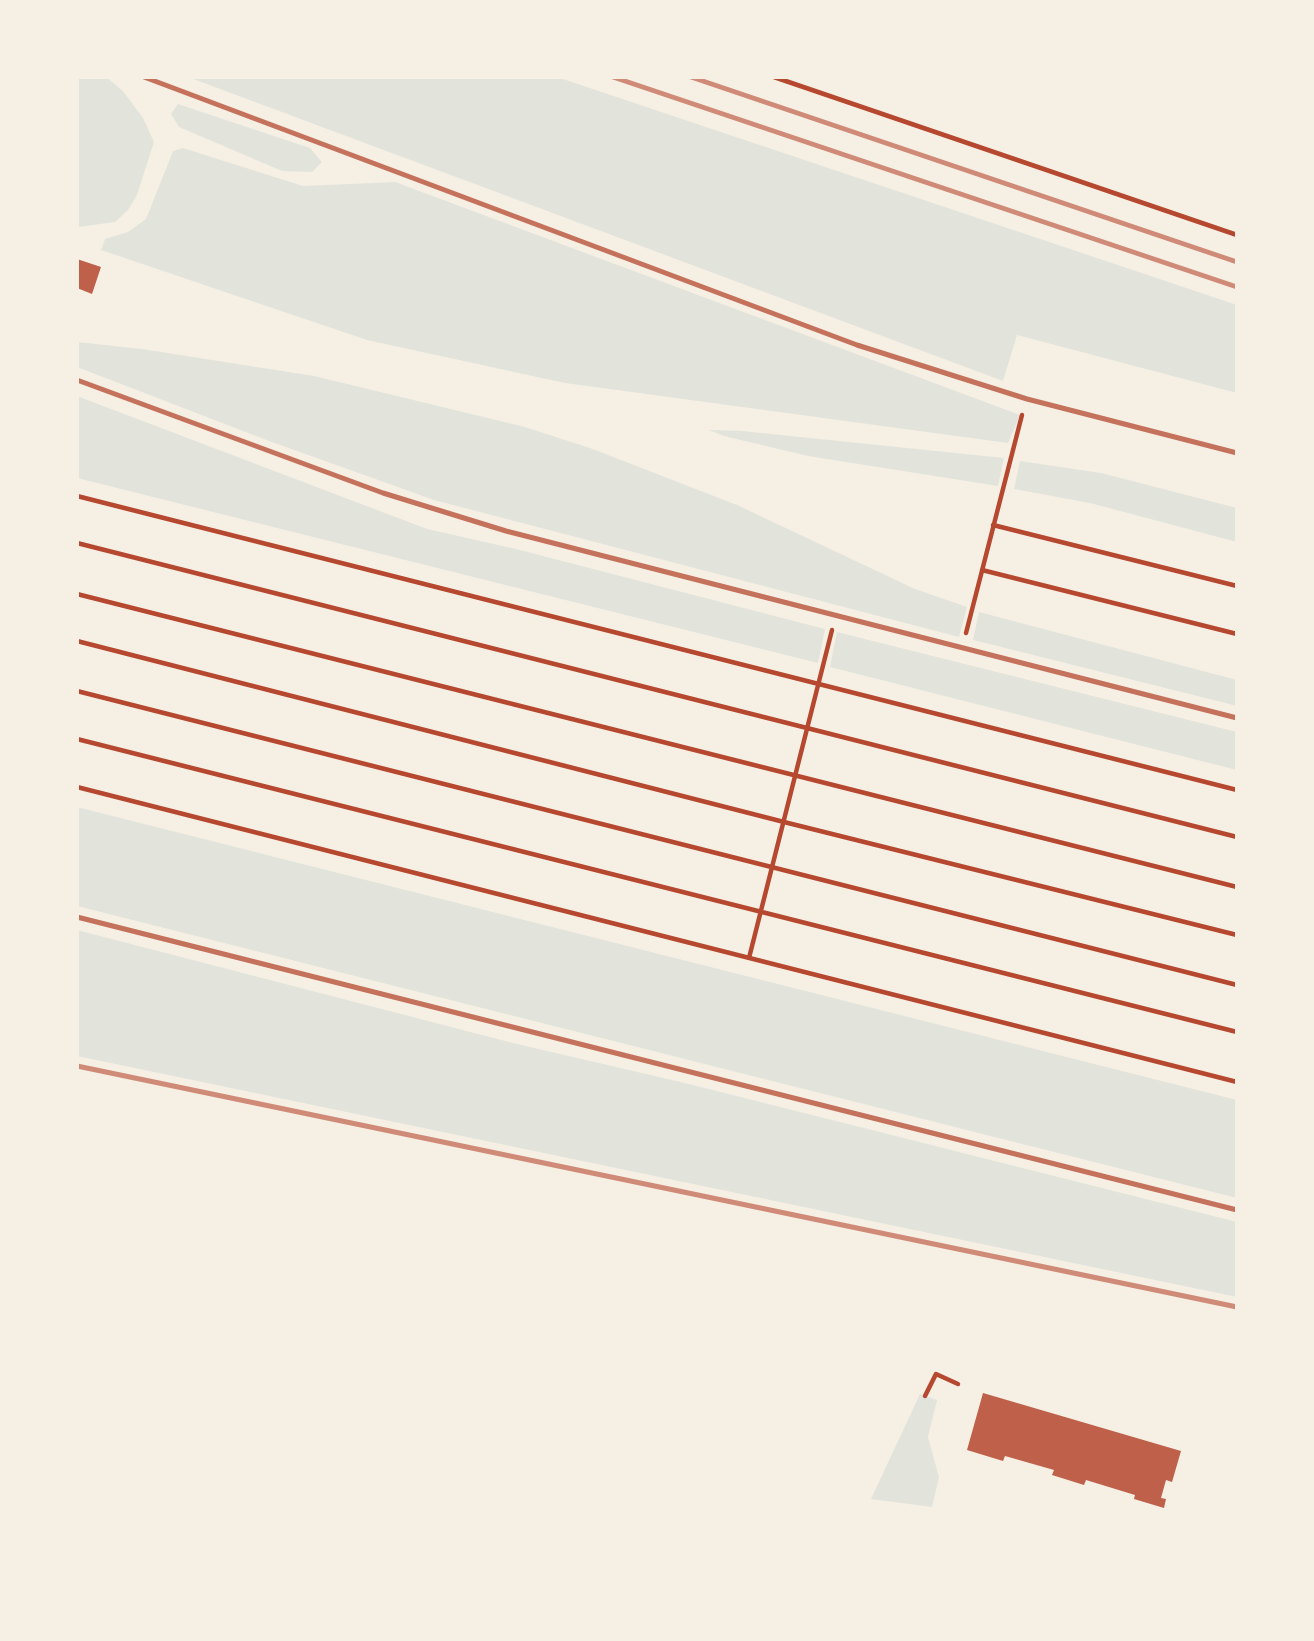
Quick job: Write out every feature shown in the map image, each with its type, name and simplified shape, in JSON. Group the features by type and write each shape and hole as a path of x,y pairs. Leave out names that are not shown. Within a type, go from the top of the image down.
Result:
{"lane":[{"path":"144,77 857,345 1027,399 1237,453"},
{"path":"77,380 383,493 506,531 1237,718"},
{"path":"77,917 1237,1210"}],"path":[{"path":"774,77 1237,235"},
{"path":"962,648 1027,399"},
{"path":"77,496 1237,790"},
{"path":"993,525 1237,586"},
{"path":"77,543 1237,837"},
{"path":"982,570 1237,634"},
{"path":"77,594 1237,887"},
{"path":"749,958 835,615"},
{"path":"77,641 784,822 1237,934"},
{"path":"77,691 1237,985"},
{"path":"77,739 1237,1032"},
{"path":"77,787 1237,1082"},
{"path":"925,1396 936,1374 958,1384"}],"shaded area":[{"path":"77,77 106,77 123,91 143,118 154,142 137,195 128,210 115,222 78,227"},
{"path":"188,77 557,77 1237,305 1237,393 1017,335 1003,381"},
{"path":"178,104 310,148 322,162 312,172 282,171 179,127 171,114"},
{"path":"183,148 303,186 395,182 1020,415 1008,443 565,383 367,340 101,250 105,239 128,232 146,219 173,151"},
{"path":"77,342 142,349 314,376 525,427 590,448 737,505 915,589 967,607 959,637 434,500 269,441 77,367"},
{"path":"77,396 427,529 516,549 825,629 818,663 77,478"},
{"path":"709,430 742,431 1004,458 998,486 808,456"},
{"path":"1020,461 1101,473 1237,508 1237,542 1090,503 1014,489"},
{"path":"979,612 1237,680 1237,706 973,640"},
{"path":"837,632 1237,732 1237,770 830,667"},
{"path":"77,807 1237,1100 1237,1198 77,906"},
{"path":"77,930 513,1043 689,1084 1237,1222 1237,1297 77,1056"},
{"path":"920,1394 937,1400 928,1437 939,1477 932,1507 871,1499"}],"building":[{"path":"77,259 101,267 92,294 77,288"},
{"path":"983,1393 1181,1451 1172,1482 1166,1480 1161,1498 1166,1499 1164,1508 1134,1499 1135,1495 1086,1480 1084,1485 1052,1475 1054,1470 1005,1456 1003,1461 967,1450"}],"railway":[{"path":"613,77 1237,287"},
{"path":"691,77 1237,262"},
{"path":"77,1066 1237,1307"}]}
